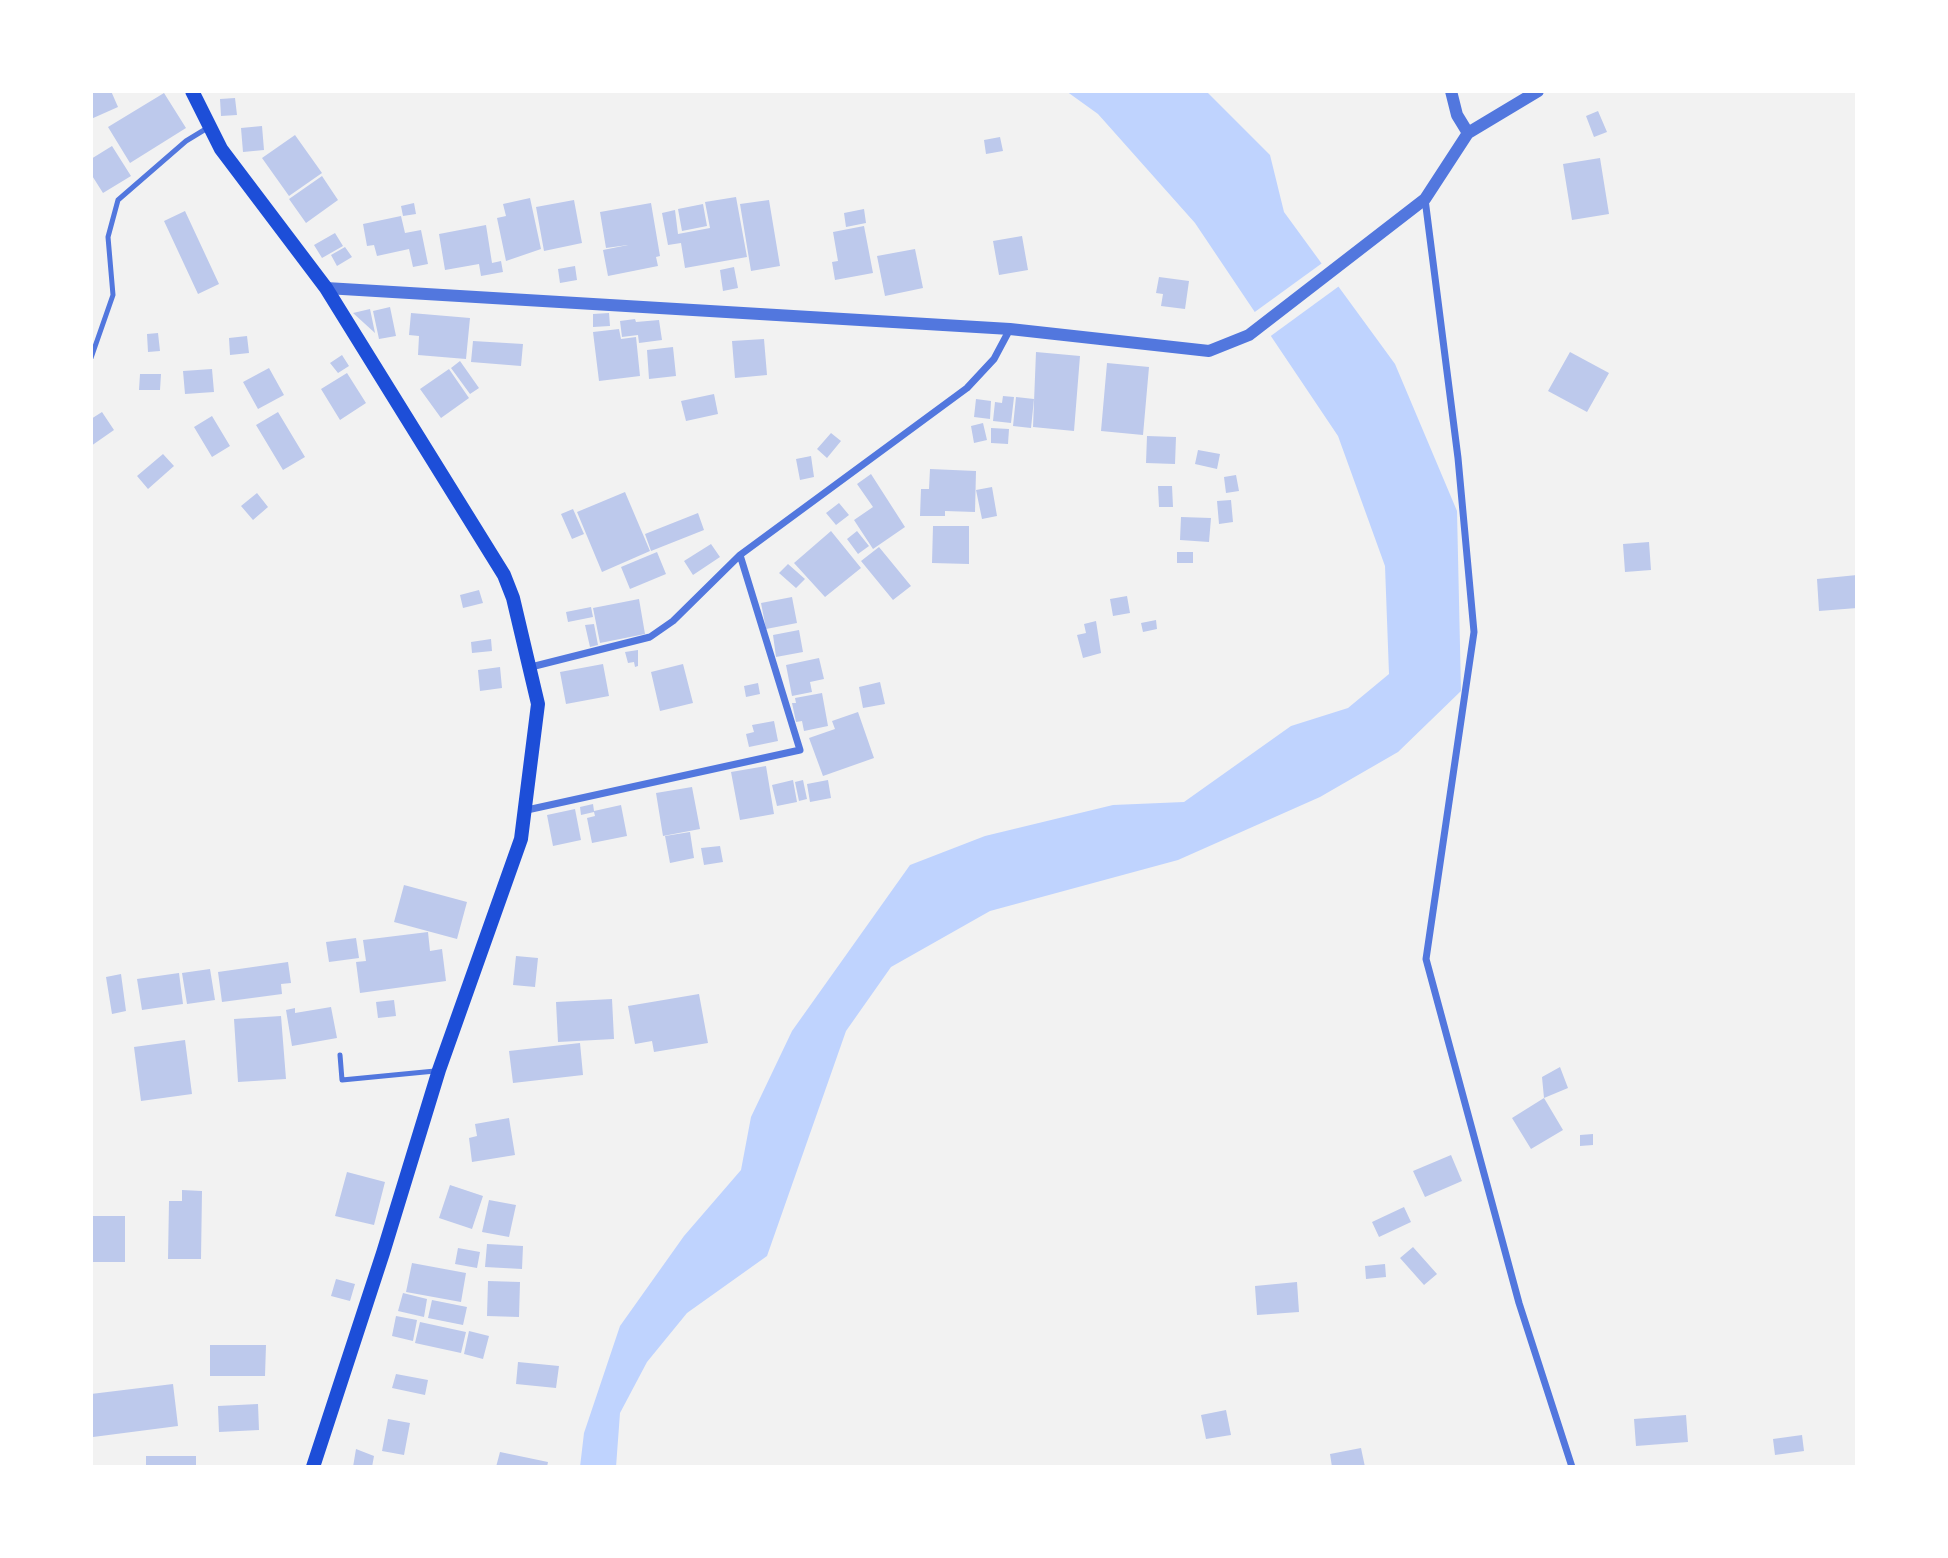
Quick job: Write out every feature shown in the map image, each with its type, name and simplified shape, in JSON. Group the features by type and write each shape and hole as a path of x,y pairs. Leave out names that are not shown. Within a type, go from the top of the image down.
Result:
{"main road":[{"path":"192,91 221,149 327,288 504,575 531,667 538,704 527,810 521,839 439,1070 313,1467"}],"street":[{"path":"1451,91 1457,114 1468,133"},
{"path":"327,288 1010,329 1200,350 1221,348 1249,335 1370,244 1425,199 1468,133 1538,91"},
{"path":"1425,199 1456,445 1474,632 1426,959 1519,1303 1572,1467"},
{"path":"531,667 650,637 673,621 740,555 967,388 994,359 1010,329"},
{"path":"527,810 800,750 740,555"}],"lane":[{"path":"91,358 113,295 108,237 118,200 186,141 210,126"},
{"path":"340,1055 342,1080 439,1070"}],"water":[{"path":"1066,91 1206,91 1270,155 1284,212 1395,364 1457,511 1461,691 1398,752 1320,797 1178,860 990,911 891,967 846,1031 767,1256 687,1313 647,1362 620,1413 616,1467 580,1467 584,1433 620,1326 684,1236 741,1170 751,1117 792,1031 910,865 985,836 1113,805 1184,802 1291,726 1348,708 1389,674 1385,566 1338,436 1195,223 1098,114"}],"pier":[{"path":"1325,261 1342,284 1268,338 1252,314"}],"building":[{"path":"91,91 111,91 118,107 91,119"},
{"path":"164,93 186,128 130,163 108,127"},
{"path":"235,98 237,115 221,116 220,99"},
{"path":"1598,111 1607,132 1594,137 1586,116"},
{"path":"262,126 264,150 243,152 241,128"},
{"path":"295,135 322,173 289,196 262,158"},
{"path":"1000,137 1003,151 986,154 984,140"},
{"path":"112,146 131,176 103,193 91,174 91,159"},
{"path":"1600,158 1609,214 1572,220 1563,164"},
{"path":"322,176 338,200 306,223 289,199"},
{"path":"736,197 747,257 685,268 681,243 668,245 662,213 675,210 678,234 710,228 705,202"},
{"path":"530,198 541,249 506,261 497,218 506,216 503,204"},
{"path":"574,200 582,243 544,251 536,207"},
{"path":"769,200 780,266 751,271 740,204"},
{"path":"414,203 416,214 403,216 401,206"},
{"path":"651,203 660,256 656,257 658,266 608,276 603,250 628,245 606,248 600,212"},
{"path":"703,204 707,226 682,231 678,209"},
{"path":"864,209 866,223 846,227 844,213"},
{"path":"185,211 219,284 198,294 164,221"},
{"path":"401,216 405,233 421,230 428,264 413,267 409,249 377,256 374,245 367,246 363,224"},
{"path":"486,225 492,263 501,261 503,272 481,276 479,264 445,270 439,234"},
{"path":"864,226 873,273 835,280 832,262 838,261 833,232"},
{"path":"335,233 343,246 322,258 314,245"},
{"path":"1022,236 1028,270 999,275 993,241"},
{"path":"345,247 352,257 337,266 331,255"},
{"path":"915,249 923,288 885,296 877,256"},
{"path":"575,266 577,280 560,283 558,269"},
{"path":"734,267 738,288 723,291 720,270"},
{"path":"1159,277 1189,281 1185,309 1161,306 1163,294 1156,293"},
{"path":"390,307 396,336 379,339 373,311"},
{"path":"370,309 375,333 353,313"},
{"path":"411,313 470,318 466,359 418,355 419,336 409,335"},
{"path":"609,313 610,326 593,327 593,314"},
{"path":"635,319 636,322 659,320 662,340 639,343 638,335 622,337 620,321"},
{"path":"619,329 621,339 636,337 640,376 599,381 593,332"},
{"path":"158,333 160,351 148,352 147,334"},
{"path":"247,336 249,353 230,355 229,338"},
{"path":"764,339 767,375 735,378 732,341"},
{"path":"473,341 523,344 521,366 471,362"},
{"path":"673,347 676,376 649,379 647,350"},
{"path":"1036,352 1080,356 1074,431 1033,427"},
{"path":"1570,352 1609,373 1587,412 1548,391"},
{"path":"342,355 349,366 338,373 330,363"},
{"path":"460,361 479,388 470,394 451,368"},
{"path":"1107,363 1149,367 1143,435 1101,431"},
{"path":"269,368 284,395 258,409 243,382"},
{"path":"212,369 214,392 185,394 183,371"},
{"path":"449,369 469,398 441,418 420,389"},
{"path":"347,373 366,403 340,420 321,389"},
{"path":"140,374 161,374 160,390 139,390"},
{"path":"714,394 718,414 686,421 681,401"},
{"path":"1003,396 1014,397 1011,423 993,421 995,402 1002,403"},
{"path":"1016,397 1034,399 1031,428 1013,426"},
{"path":"976,399 991,401 990,419 974,417"},
{"path":"102,412 114,430 91,446 91,419"},
{"path":"278,412 305,457 283,470 256,425"},
{"path":"212,416 230,446 212,457 194,427"},
{"path":"983,423 987,440 974,443 971,426"},
{"path":"991,428 1009,429 1008,444 991,443"},
{"path":"831,433 841,441 827,458 817,449"},
{"path":"1147,436 1176,437 1175,464 1146,463"},
{"path":"1198,450 1220,454 1217,469 1195,464"},
{"path":"163,454 174,466 148,489 137,476"},
{"path":"811,456 814,477 800,480 796,459"},
{"path":"930,469 976,471 975,512 945,511 945,516 920,516 921,489 929,489"},
{"path":"871,474 905,527 873,549 854,520 873,507 857,484"},
{"path":"1236,475 1239,491 1226,493 1224,477"},
{"path":"1158,486 1172,486 1173,507 1159,507"},
{"path":"992,487 997,516 982,519 976,490"},
{"path":"625,492 650,551 602,572 577,512"},
{"path":"257,493 268,507 253,520 241,506"},
{"path":"1231,500 1233,522 1219,524 1217,501"},
{"path":"839,503 849,515 836,525 826,513"},
{"path":"573,509 584,534 572,539 561,514"},
{"path":"698,513 704,530 651,551 645,534"},
{"path":"1181,517 1211,518 1209,542 1180,540"},
{"path":"933,526 969,526 969,564 932,563"},
{"path":"831,531 861,568 825,597 794,563"},
{"path":"857,531 869,546 858,554 847,539"},
{"path":"1649,542 1651,570 1625,572 1623,544"},
{"path":"711,544 720,557 693,575 684,561"},
{"path":"879,547 911,586 893,600 861,561"},
{"path":"657,552 666,574 630,589 621,567"},
{"path":"1177,552 1193,552 1193,563 1177,563"},
{"path":"788,564 805,579 796,588 779,573"},
{"path":"1857,575 1857,608 1819,611 1817,579"},
{"path":"479,590 483,603 463,608 460,595"},
{"path":"1127,596 1130,613 1113,616 1110,599"},
{"path":"792,597 797,623 766,629 761,603"},
{"path":"639,599 645,634 600,643 593,608"},
{"path":"591,607 593,617 568,622 566,612"},
{"path":"1156,620 1157,629 1143,632 1141,623"},
{"path":"1096,621 1101,653 1083,658 1077,635 1086,633 1084,624"},
{"path":"594,624 598,645 590,647 585,625"},
{"path":"799,630 803,652 776,657 773,635"},
{"path":"491,639 492,651 472,653 471,642"},
{"path":"638,650 638,666 635,667 634,662 628,663 625,652"},
{"path":"819,658 824,679 810,682 812,692 792,696 786,665"},
{"path":"603,664 609,696 566,704 560,672"},
{"path":"683,664 693,703 660,711 651,672"},
{"path":"500,667 502,688 480,691 478,670"},
{"path":"880,682 885,704 863,708 859,687"},
{"path":"758,683 760,694 746,697 744,686"},
{"path":"822,693 828,726 804,731 802,721 796,722 792,703 796,703 795,698"},
{"path":"858,712 874,758 823,776 809,738 835,729 832,721"},
{"path":"774,721 778,741 749,747 746,734 754,732 752,725"},
{"path":"766,766 774,814 740,820 731,772"},
{"path":"793,780 797,802 777,806 772,785"},
{"path":"803,780 807,799 799,801 795,782"},
{"path":"828,780 831,798 810,802 807,784"},
{"path":"692,787 700,829 663,836 656,793"},
{"path":"593,804 594,811 621,805 627,836 592,843 587,818 595,816 594,812 581,815 580,807"},
{"path":"575,809 581,840 553,846 547,815"},
{"path":"690,832 694,858 670,863 665,836"},
{"path":"720,846 723,862 704,865 701,848"},
{"path":"404,885 467,902 457,939 394,922"},
{"path":"428,932 430,951 442,949 446,981 360,993 356,962 366,961 363,940"},
{"path":"356,938 359,958 329,962 326,942"},
{"path":"516,956 538,958 535,987 513,985"},
{"path":"288,962 291,983 281,984 282,994 222,1002 218,972"},
{"path":"210,969 215,1000 187,1004 182,973"},
{"path":"179,973 183,1004 142,1010 137,979"},
{"path":"121,974 126,1011 112,1014 106,977"},
{"path":"699,994 708,1043 654,1052 652,1041 635,1044 628,1006"},
{"path":"612,999 614,1039 558,1042 556,1002"},
{"path":"394,1000 396,1016 378,1018 376,1002"},
{"path":"331,1007 337,1038 292,1046 286,1010 295,1008 295,1013"},
{"path":"281,1016 286,1079 238,1082 234,1019"},
{"path":"185,1040 192,1094 141,1101 134,1047"},
{"path":"580,1043 583,1075 513,1083 509,1051"},
{"path":"1560,1067 1568,1088 1544,1098 1542,1077"},
{"path":"1544,1098 1563,1130 1531,1149 1512,1118"},
{"path":"509,1118 515,1155 472,1162 469,1138 477,1136 475,1124"},
{"path":"1593,1134 1593,1145 1580,1146 1580,1135"},
{"path":"1451,1155 1462,1181 1425,1197 1413,1171"},
{"path":"347,1172 385,1182 374,1225 335,1216"},
{"path":"450,1185 483,1196 472,1229 439,1218"},
{"path":"182,1190 202,1191 201,1259 168,1259 169,1201 182,1201"},
{"path":"489,1200 516,1205 509,1237 482,1232"},
{"path":"1404,1207 1411,1222 1379,1237 1372,1222"},
{"path":"93,1216 125,1216 125,1262 93,1262"},
{"path":"487,1244 523,1246 522,1269 485,1267"},
{"path":"1413,1247 1437,1274 1424,1285 1400,1258"},
{"path":"458,1248 480,1252 477,1268 455,1264"},
{"path":"412,1263 466,1273 461,1302 406,1292"},
{"path":"1385,1264 1386,1277 1366,1279 1365,1266"},
{"path":"336,1279 355,1284 350,1301 331,1296"},
{"path":"488,1281 520,1282 519,1317 487,1316"},
{"path":"1297,1282 1299,1312 1257,1315 1255,1286"},
{"path":"403,1293 427,1299 424,1317 398,1311"},
{"path":"432,1300 467,1307 463,1325 428,1318"},
{"path":"396,1316 417,1320 413,1341 392,1336"},
{"path":"420,1322 466,1332 461,1353 415,1343"},
{"path":"469,1331 489,1336 483,1359 464,1354"},
{"path":"210,1345 266,1345 265,1376 210,1376"},
{"path":"518,1362 559,1366 556,1388 516,1384"},
{"path":"396,1374 428,1380 425,1395 392,1388"},
{"path":"173,1384 178,1426 93,1437 91,1394"},
{"path":"258,1404 259,1430 219,1432 218,1406"},
{"path":"1226,1410 1231,1435 1206,1439 1201,1415"},
{"path":"1686,1415 1688,1442 1636,1446 1634,1419"},
{"path":"388,1419 410,1423 404,1455 382,1451"},
{"path":"1802,1435 1804,1451 1775,1455 1773,1439"},
{"path":"1361,1448 1365,1467 1332,1467 1330,1454"},
{"path":"356,1449 374,1456 372,1467 353,1467"},
{"path":"500,1452 548,1462 547,1467 496,1467"},
{"path":"146,1456 196,1456 196,1467 146,1467"}]}
